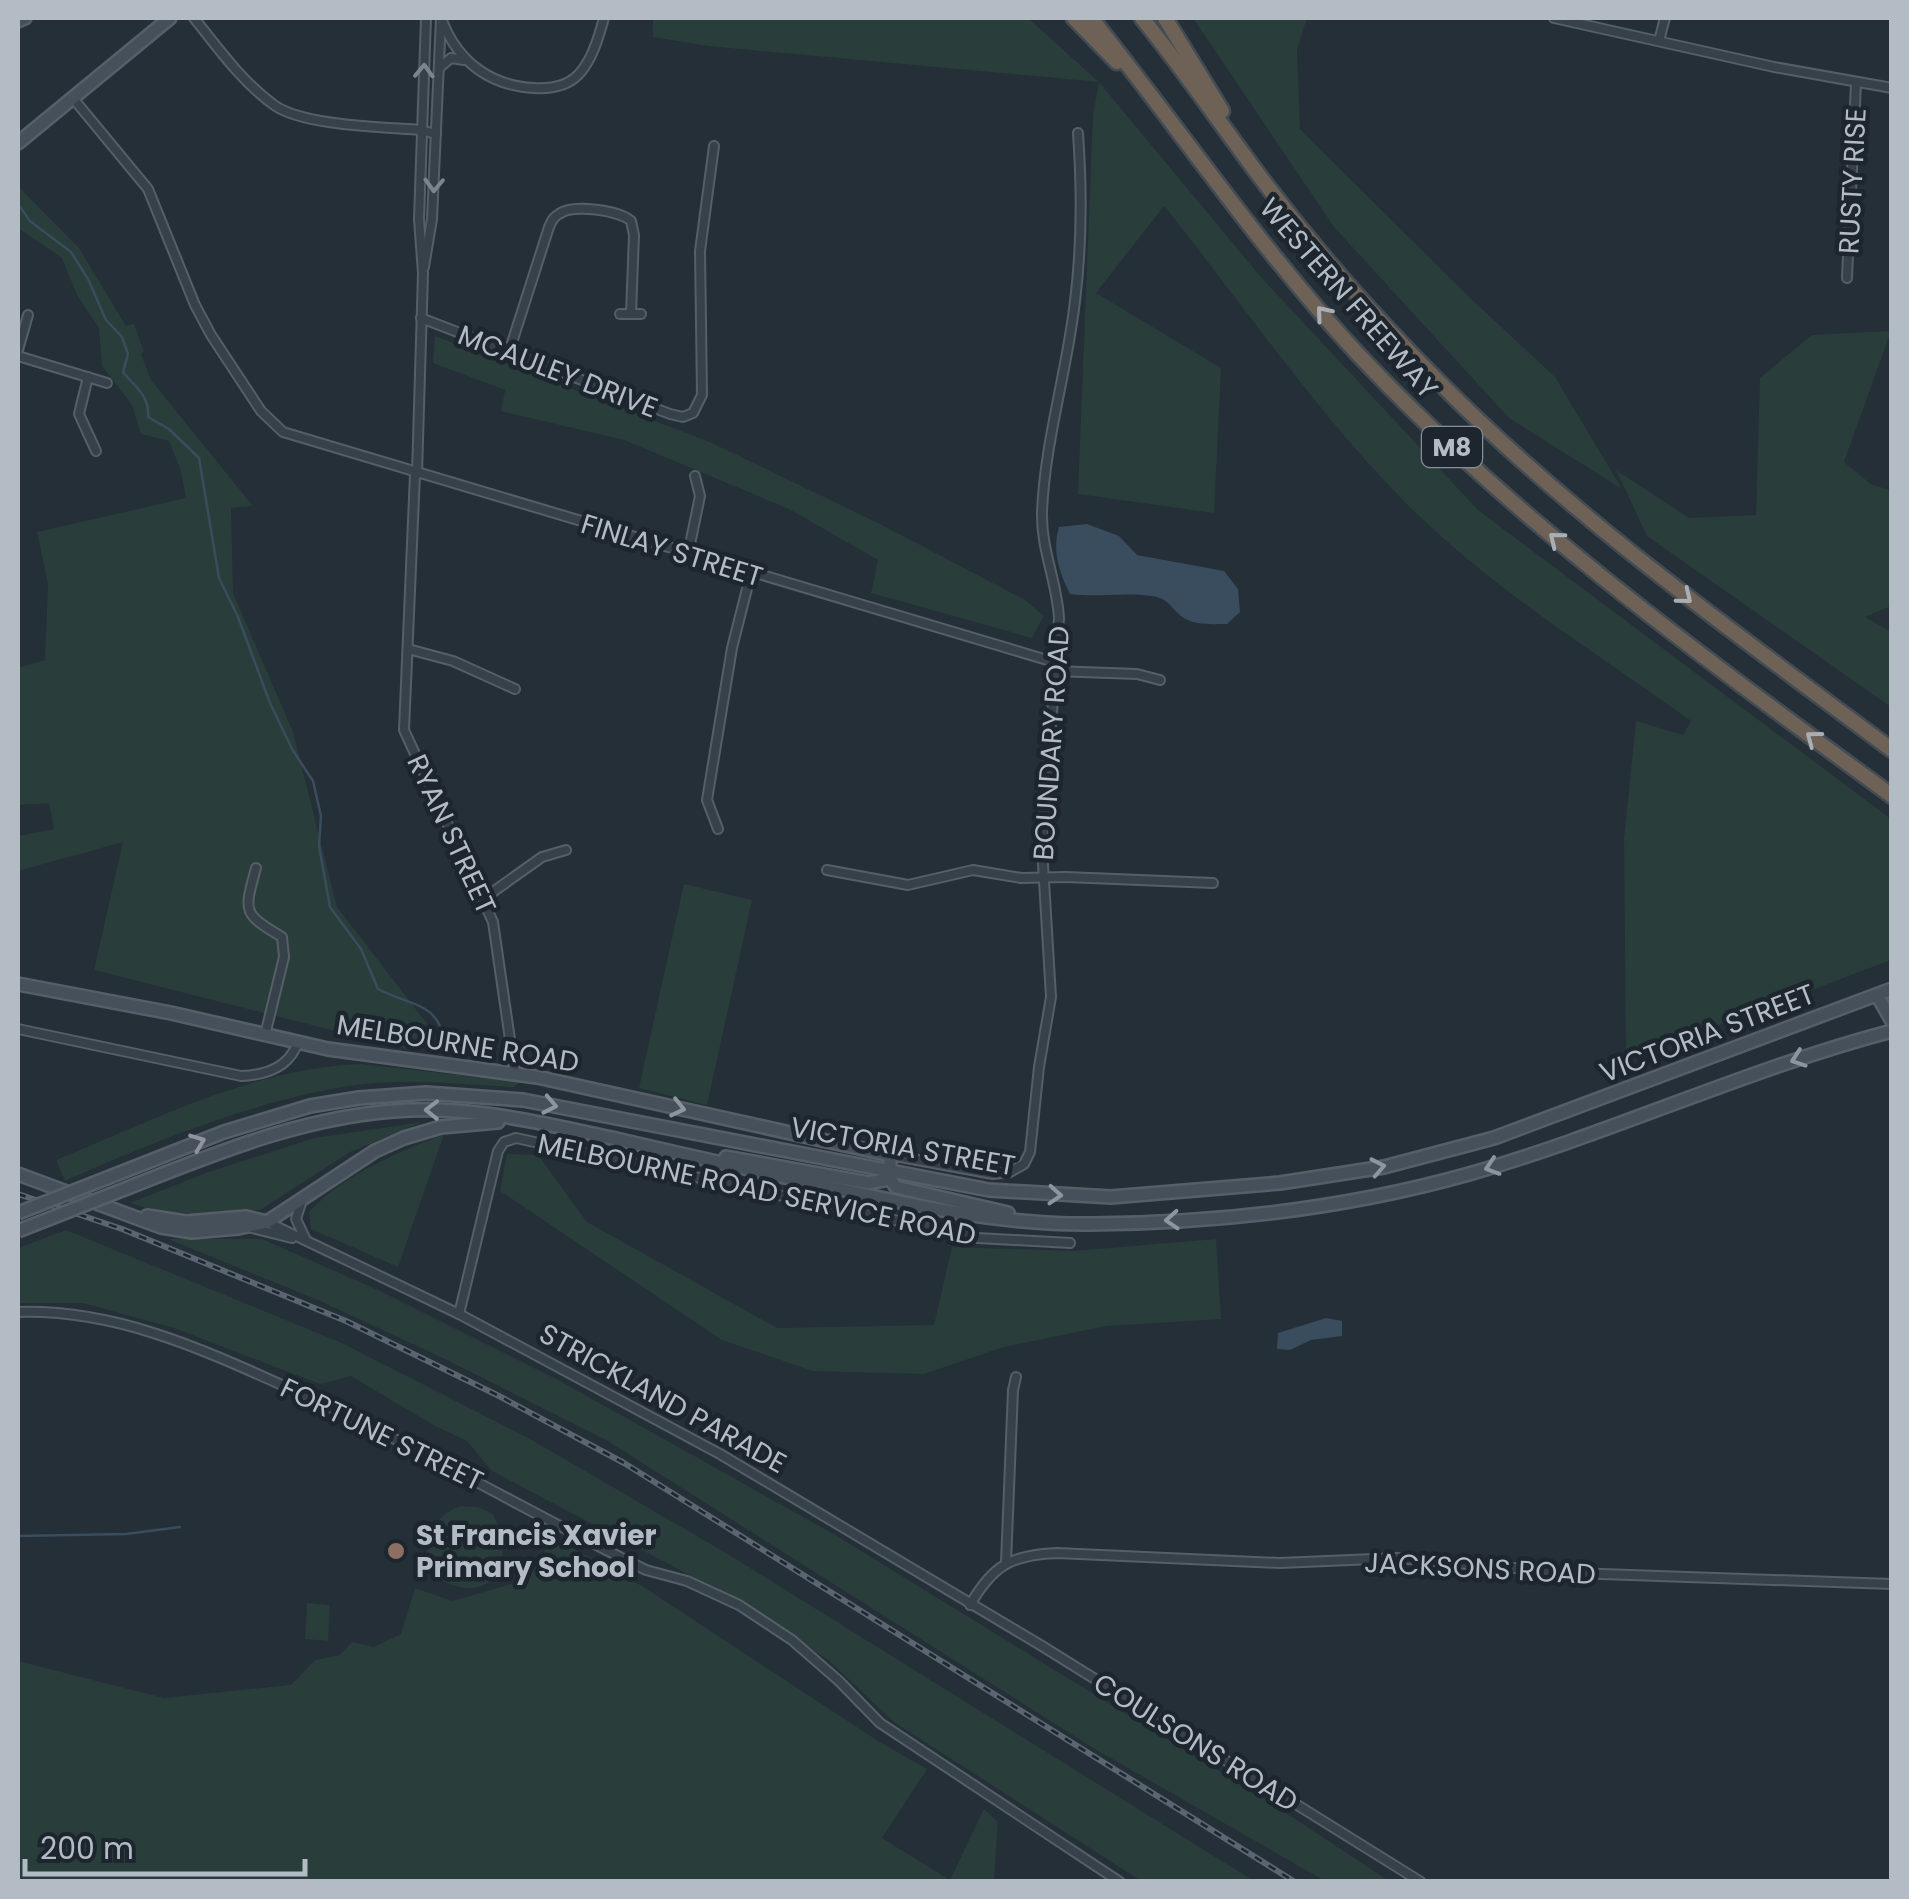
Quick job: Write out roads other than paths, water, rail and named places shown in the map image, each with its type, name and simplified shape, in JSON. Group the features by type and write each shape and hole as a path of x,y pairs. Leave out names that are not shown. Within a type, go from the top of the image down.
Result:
{"highway":[{"path":"1074,18 1172,120"},
{"name":"WESTERN FREEWAY","path":"1091,18 1216,182 1354,349 1475,469 1642,609 1892,796"},
{"name":"WESTERN FREEWAY","path":"1142,18 1266,184 1370,309 1439,382 1580,513 1699,608 1892,750"},
{"path":"1166,18 1266,184"}],"main road":[{"path":"18,21 25,18"},
{"path":"18,143 170,18"},
{"name":"MELBOURNE ROAD","path":"21,985 172,1012 265,1036 370,1056 514,1074 890,1155"},
{"path":"1885,992 1892,1022"},
{"name":"VICTORIA STREET","path":"18,1213 224,1132 310,1106 426,1093 524,1100 989,1190 1110,1197 1280,1183 1442,1154 1524,1128 1885,992"},
{"name":"VICTORIA STREET","path":"18,1231 246,1142 340,1118 450,1110 586,1133 915,1206 1056,1224 1252,1213 1334,1203 1440,1182 1808,1055 1892,1031"},
{"path":"267,1222 375,1152 416,1134 479,1122 537,1123"},
{"path":"586,1133 863,1182 882,1182 890,1172"},
{"path":"890,1155 890,1181 901,1189 1056,1224"},
{"name":"STRICKLAND PARADE","path":"18,1174 175,1230 238,1228 267,1222"},
{"name":"STRICKLAND PARADE","path":"113,1208 174,1220 206,1222 246,1217 267,1222"}],"street":[{"path":"194,18 247,81 278,108 332,122 436,134"},
{"name":"RYAN STREET","path":"423,273 418,234 426,18"},
{"path":"441,18 468,62 491,78 510,85 546,89 575,78 584,68 604,18"},
{"name":"RYAN STREET","path":"441,18 432,219 423,273 404,730 493,922 514,1074"},
{"path":"1554,18 1892,88"},
{"path":"1659,41 1664,18"},
{"path":"438,68 450,58 468,62"},
{"name":"RUSTY RISE","path":"1847,278 1856,83"},
{"name":"FINLAY STREET","path":"72,97 148,190 211,335 260,412 290,436 1054,666 1160,680"},
{"name":"BOUNDARY ROAD","path":"1016,1170 1030,1152 1051,997 1042,880 1059,612 1043,547 1042,508 1049,443 1075,302 1082,198 1078,133"},
{"name":"MCAULEY DRIVE","path":"421,318 673,416 685,417 694,412 701,400 700,252 714,146"},
{"path":"509,352 548,227 564,211 617,212 631,221 636,314 620,314"},
{"path":"28,314 18,353 107,383"},
{"path":"88,378 79,414 96,451"},
{"path":"688,554 700,496 696,476"},
{"path":"718,829 707,800 732,648 751,574"},
{"path":"408,649 453,660 515,689"},
{"path":"483,899 542,857 566,850"},
{"path":"256,868 246,904 248,913 252,920 282,937 284,957 265,1036"},
{"path":"827,870 908,885 973,870 1042,880 1066,877 1213,883"},
{"path":"18,971 21,985"},
{"path":"18,1029 235,1075 278,1068 291,1058 298,1042"},
{"name":"MELBOURNE ROAD SERVICE ROAD","path":"458,1314 498,1151 504,1142 524,1140 976,1238 1070,1243"},
{"name":"MELBOURNE ROAD","path":"890,1155 986,1174 1016,1170"},
{"path":"309,1194 298,1206 296,1219 303,1235 314,1244"},
{"name":"STRICKLAND PARADE","path":"267,1222 324,1250"},
{"name":"STRICKLAND PARADE","path":"238,1228 278,1233 324,1250 458,1314 720,1454 970,1605"},
{"name":"FORTUNE STREET","path":"18,1312 64,1312 129,1324 229,1360 378,1430 646,1570 687,1581 740,1605 792,1640 839,1680 880,1723 1120,1882"},
{"path":"970,1605 988,1577 1006,1563 1016,1377"},
{"name":"JACKSONS ROAD","path":"1006,1563 1058,1553 1280,1563 1397,1558 1573,1573 1892,1584"},
{"name":"COULSONS ROAD","path":"970,1605 1421,1882"}],"water":[{"path":"1087,524 1119,536 1137,555 1224,571 1238,589 1240,612 1227,624 1203,624 1186,619 1157,597 1070,594 1058,561 1059,527"},
{"path":"1326,1318 1342,1321 1342,1336 1311,1340 1290,1350 1277,1349 1278,1333"}],"waterway":[{"path":"18,204 30,221 71,252 88,279 106,320 122,337 128,354 123,372 144,397 148,417 169,429 199,458 219,578 270,703 313,781 321,816 319,846 330,907 361,949 378,989 428,1011 436,1018 445,1042"},
{"path":"18,1536 126,1534 180,1527"}],"railway":[{"path":"18,1194 122,1229 346,1321 624,1463 1295,1882"}],"place":[{"name":"St Francis Xavier Primary School","path":"396,1551"}]}
